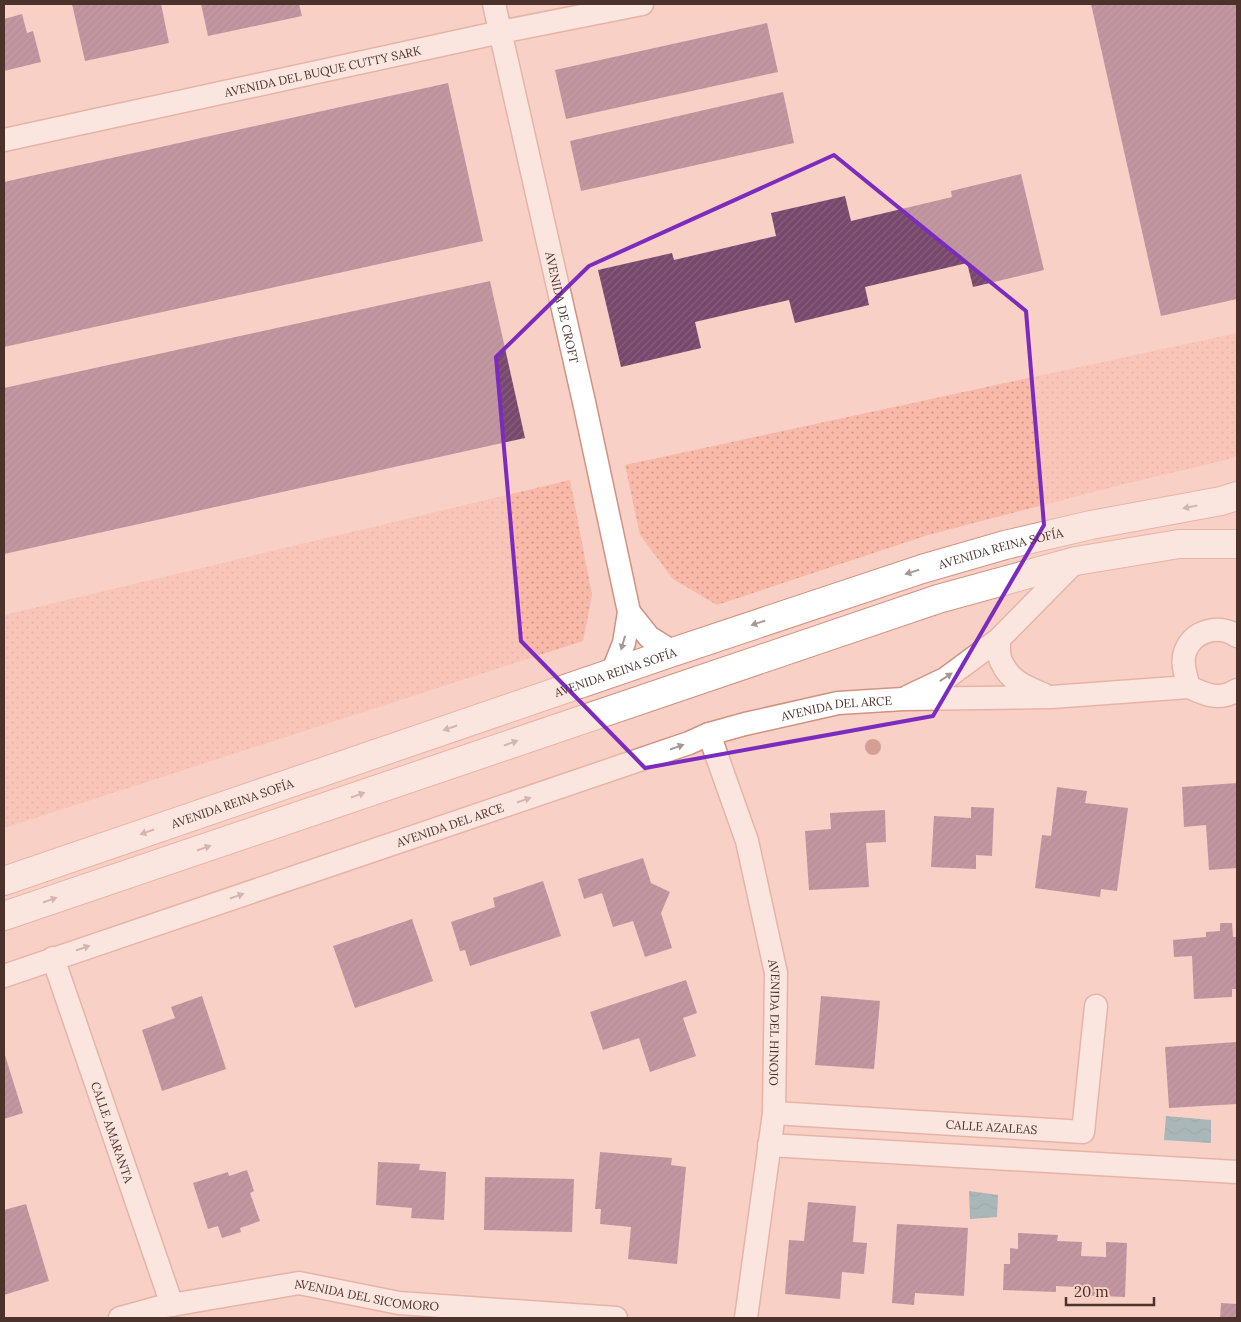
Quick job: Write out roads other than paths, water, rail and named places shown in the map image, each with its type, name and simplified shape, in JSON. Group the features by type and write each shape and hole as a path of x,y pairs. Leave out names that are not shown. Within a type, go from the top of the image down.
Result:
{"main road":[{"name":"AVENIDA REINA SOFÍA","path":"4,881 673,652 922,569 1005,545 1091,525 1222,501 1237,496"},
{"path":"4,916 938,599 1076,561 1179,544 1237,544"}],"street":[{"name":"AVENIDA DE CROFT","path":"494,4 584,402 629,612 624,643 612,673"},
{"name":"AVENIDA DEL BUQUE CUTTY SARK","path":"4,140 501,32 642,4"},
{"name":"AVENIDA DEL ARCE","path":"903,699 945,679 999,639 1076,561"},
{"name":"AVENIDA DE CROFT","path":"629,612 648,637 673,652"},
{"path":"1189,687 1183,663 1185,652 1191,642 1200,634 1210,630 1222,629 1237,636"},
{"name":"AVENIDA DEL ARCE","path":"999,639 1001,662 1014,680 1027,688 1052,697"},
{"name":"AVENIDA DEL ARCE","path":"4,976 481,815 689,743 709,734 745,724 838,703 903,699 1052,697 1189,687 1209,696 1219,697 1230,695 1237,690"},
{"name":"AVENIDA DEL HINOJO","path":"709,734 747,841 776,973 774,1114 746,1318"},
{"name":"CALLE AMARANTA","path":"53,958 172,1305"},
{"name":"CALLE AZALEAS","path":"774,1114 1083,1132 1096,1006"},
{"path":"769,1145 1237,1172"},
{"name":"AVENIDA DEL SICOMORO","path":"120,1318 172,1305 299,1283 399,1311 616,1318"}],"water":[{"path":"1166,1116 1211,1120 1211,1143 1164,1140"},
{"path":"969,1191 998,1195 997,1217 970,1219"}]}
